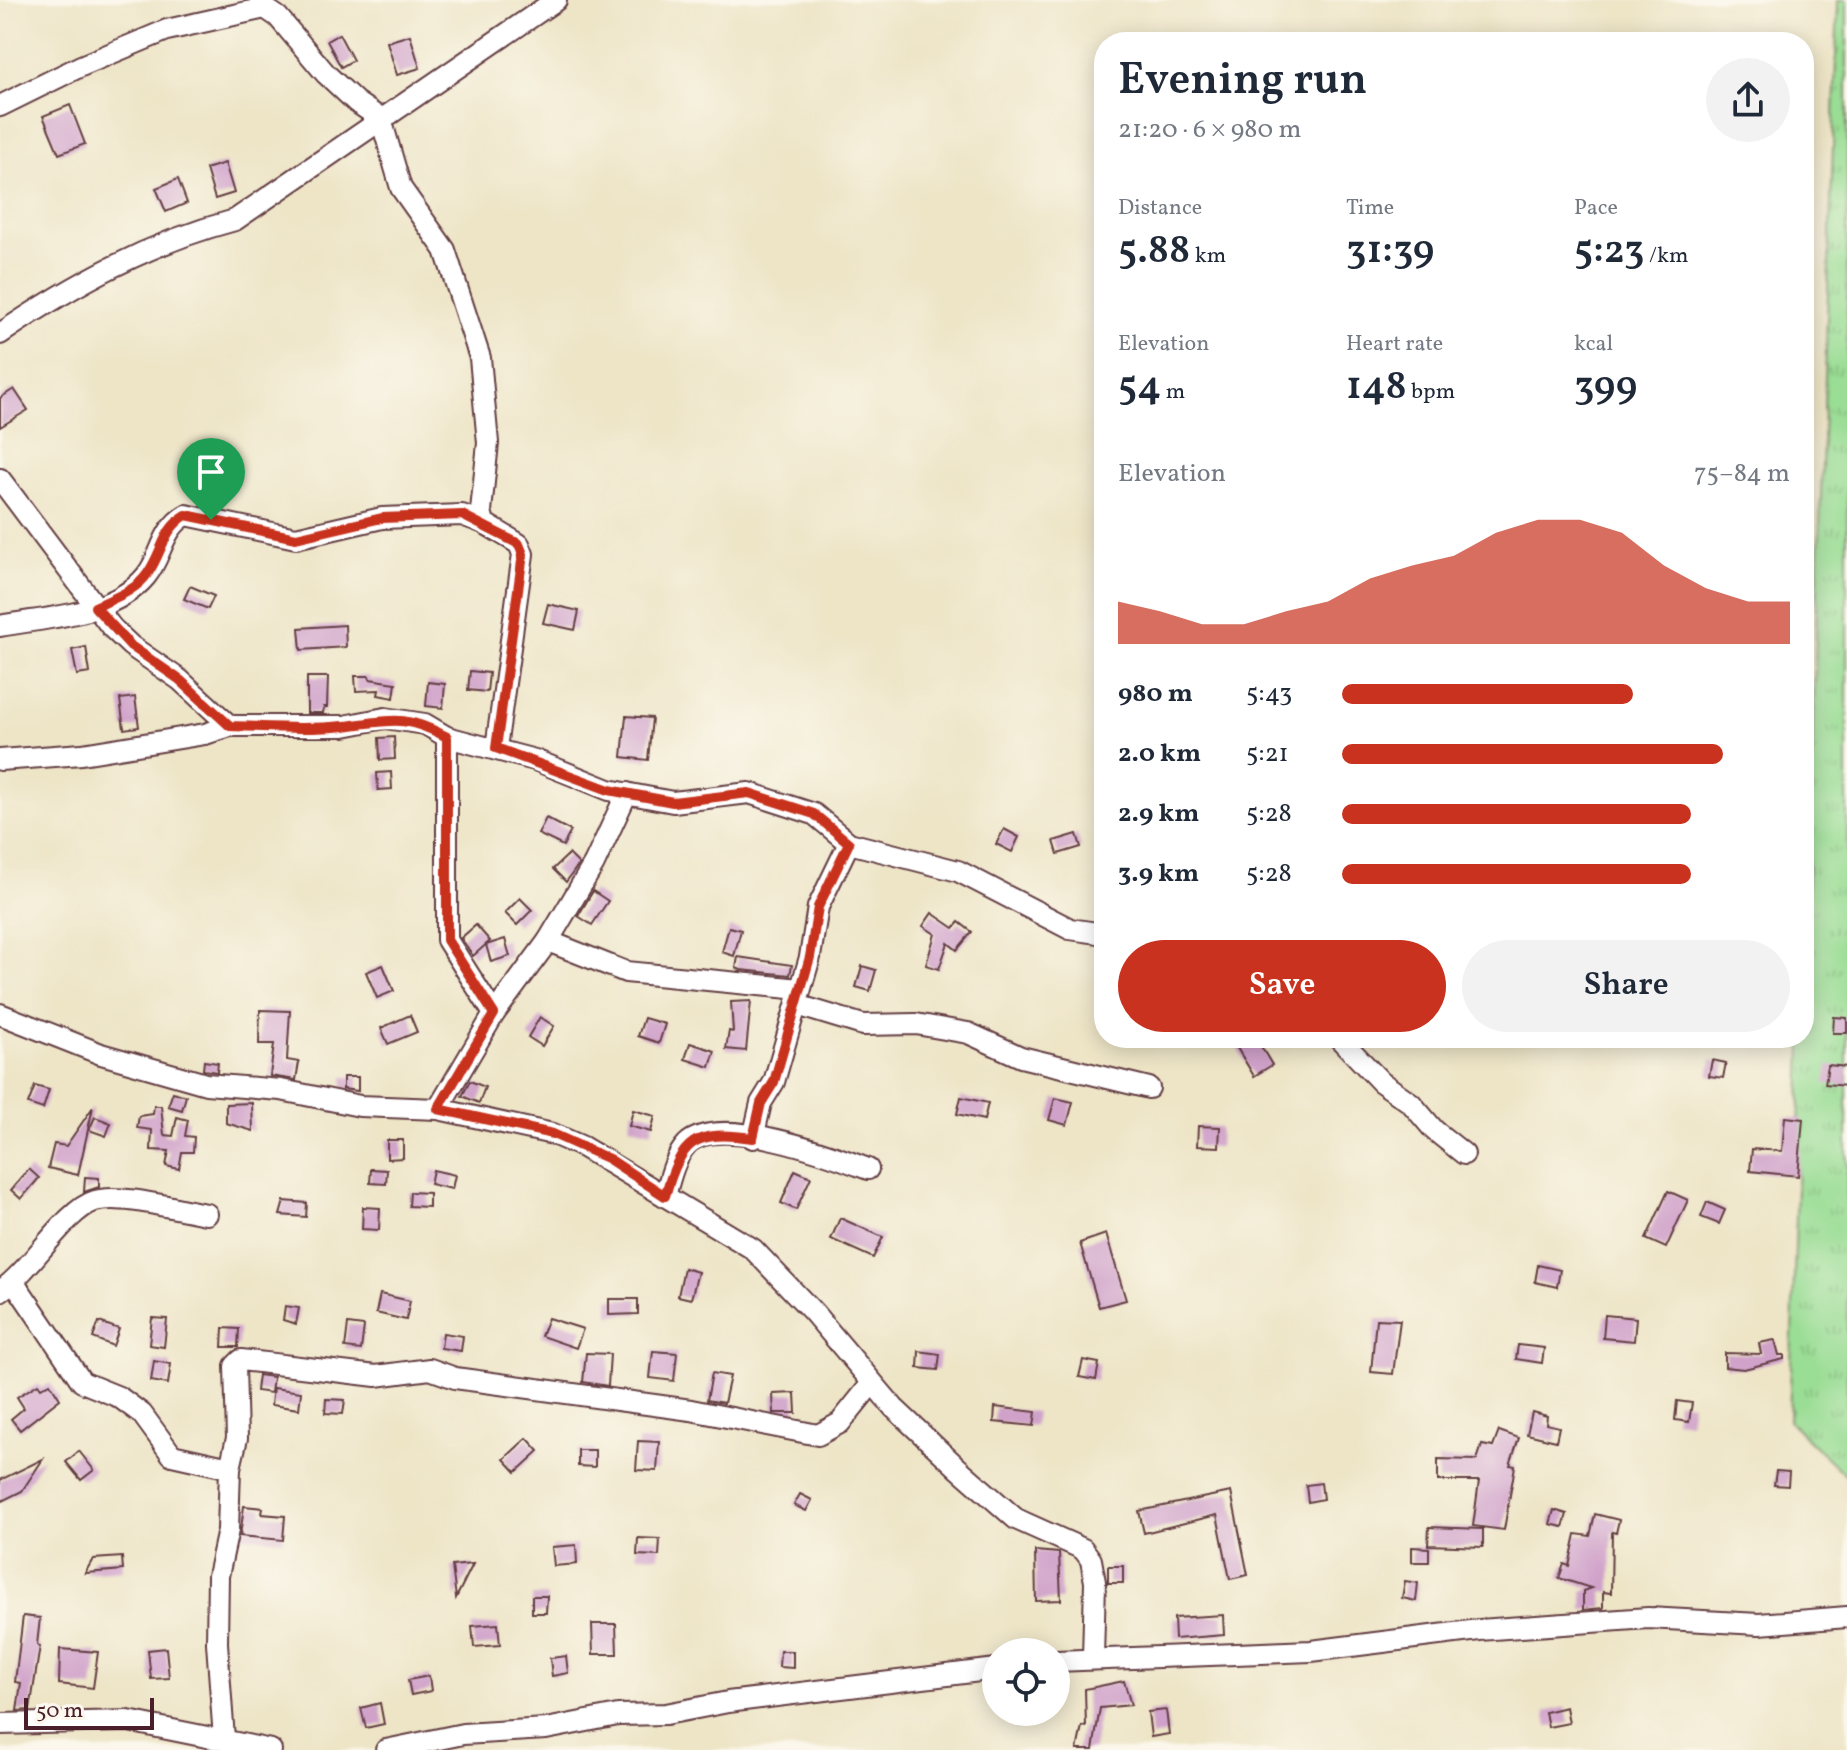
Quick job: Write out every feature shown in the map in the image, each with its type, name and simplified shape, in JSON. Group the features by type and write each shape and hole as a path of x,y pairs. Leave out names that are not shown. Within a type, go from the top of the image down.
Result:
{"street":[{"path":"0,334 109,266 201,229 235,220 339,152 381,119 556,0"},
{"path":"0,106 81,66 167,30 265,8 278,17 356,102 381,119 401,188 445,250 480,358 488,443 481,511 484,523"},
{"path":"0,479 95,607 131,646 180,680 230,726"},
{"path":"0,626 95,607 131,591 147,575 164,536 186,515 296,538 382,518 462,515 484,523 519,544 523,554 496,748"},
{"path":"0,760 82,754 205,734 230,726 344,726 385,718 425,724 447,737 496,748 627,793 673,802 749,793 814,814 849,843 958,871 1070,929 1094,933"},
{"path":"447,737 447,940 494,1014"},
{"path":"438,1109 494,1014 548,941 594,864 627,793"},
{"path":"753,1138 761,1103 774,1082 799,997 810,957 818,907 849,843"},
{"path":"548,941 626,972 799,997 863,1025 916,1024 968,1033 1021,1057 1149,1088"},
{"path":"0,1014 101,1054 206,1084 281,1090 360,1106 438,1109 553,1134 609,1159 753,1249 813,1312 872,1383 959,1469 1016,1519 1083,1549 1091,1560 1095,1582 1093,1657"},
{"path":"1349,1048 1381,1082 1411,1103 1434,1130 1464,1154"},
{"path":"665,1196 674,1166 688,1144 718,1133 785,1140 868,1169"},
{"path":"207,1214 118,1200 96,1200 70,1219 7,1287 82,1382 119,1397 142,1414 172,1455 230,1468"},
{"path":"224,1739 217,1643 218,1576 228,1530 230,1468 237,1438 235,1366 241,1360 376,1376 430,1369 455,1378 691,1410 818,1435 840,1423 872,1383"},
{"path":"1070,1659 1175,1658 1256,1650 1311,1651 1479,1630 1648,1618 1759,1624 1847,1617"},
{"path":"394,1749 463,1734 546,1729 618,1715 666,1714 728,1702 982,1671"},
{"path":"0,1724 128,1721 271,1750"}],"green space":[{"path":"1838,0 1847,0 1847,1477 1789,1421 1802,1048 1814,1048 1814,696"}],"building":[{"path":"339,34 353,60 341,67 327,41"},
{"path":"410,35 420,68 397,75 387,42"},
{"path":"70,105 85,144 59,154 43,116"},
{"path":"225,163 234,193 215,199 206,169"},
{"path":"178,179 187,203 166,212 156,188"},
{"path":"14,389 28,410 0,427 0,398"},
{"path":"190,586 214,596 208,609 184,599"},
{"path":"548,604 579,611 575,630 543,623"},
{"path":"345,625 346,647 301,650 299,628"},
{"path":"86,647 90,673 77,675 72,650"},
{"path":"470,671 489,673 487,692 468,690"},
{"path":"355,676 396,683 394,698 378,695 379,690 356,691"},
{"path":"307,677 328,677 327,707 324,707 323,713 307,713"},
{"path":"428,682 445,684 443,708 426,706"},
{"path":"135,697 139,727 124,729 120,699"},
{"path":"626,716 652,718 648,760 622,757"},
{"path":"394,737 395,759 380,760 379,738"},
{"path":"391,772 392,789 378,790 377,773"},
{"path":"546,818 571,831 563,846 538,834"},
{"path":"1004,829 1019,837 1012,852 996,844"},
{"path":"1077,834 1081,847 1058,854 1054,841"},
{"path":"569,854 579,864 566,882 553,869"},
{"path":"593,891 608,901 592,925 578,916"},
{"path":"520,898 532,910 517,925 505,913"},
{"path":"932,913 954,928 959,922 972,932 957,950 948,943 939,969 926,965 935,934 923,926"},
{"path":"476,925 490,941 473,956 461,938"},
{"path":"729,927 741,930 734,956 722,952"},
{"path":"505,939 510,956 491,962 486,945"},
{"path":"738,957 792,965 790,975 741,970 736,968"},
{"path":"383,965 394,991 377,998 366,972"},
{"path":"862,966 876,970 870,991 856,987"},
{"path":"751,1001 746,1051 726,1049 729,1031 733,1032 731,1002"},
{"path":"260,1010 290,1011 287,1060 299,1062 296,1080 270,1076 274,1044 259,1044"},
{"path":"410,1015 417,1032 388,1044 381,1028"},
{"path":"540,1017 554,1026 542,1046 528,1037"},
{"path":"1834,1017 1847,1018 1847,1033 1833,1033"},
{"path":"644,1018 665,1024 659,1043 638,1036"},
{"path":"690,1043 715,1051 710,1067 685,1059"},
{"path":"1237,1048 1262,1048 1272,1065 1254,1076"},
{"path":"1712,1060 1726,1063 1723,1078 1709,1076"},
{"path":"204,1061 218,1063 217,1072 203,1070"},
{"path":"1828,1065 1847,1067 1847,1086 1825,1084"},
{"path":"343,1077 358,1077 358,1091 343,1089"},
{"path":"470,1081 485,1087 479,1103 462,1096"},
{"path":"35,1086 49,1090 43,1109 28,1104"},
{"path":"173,1092 186,1096 182,1110 168,1106"},
{"path":"961,1097 988,1103 984,1120 957,1114"},
{"path":"1055,1098 1073,1102 1067,1125 1049,1120"},
{"path":"252,1103 253,1131 226,1123 226,1104"},
{"path":"154,1106 161,1106 164,1135 173,1136 177,1117 188,1120 185,1136 194,1137 193,1152 182,1152 179,1169 166,1166 169,1151 151,1150 152,1130 137,1128 139,1116 153,1114"},
{"path":"93,1107 78,1175 48,1168 54,1144 66,1146"},
{"path":"633,1110 655,1116 651,1132 629,1126"},
{"path":"95,1117 111,1123 106,1136 89,1130"},
{"path":"1785,1117 1803,1119 1798,1176 1750,1171 1752,1149 1782,1151"},
{"path":"1198,1126 1220,1127 1219,1147 1197,1146"},
{"path":"387,1140 403,1140 403,1158 387,1159"},
{"path":"29,1169 39,1178 21,1199 11,1190"},
{"path":"371,1169 387,1170 386,1184 370,1183"},
{"path":"433,1170 455,1175 452,1189 430,1184"},
{"path":"795,1170 811,1177 796,1210 781,1203"},
{"path":"85,1177 99,1178 99,1187 84,1192"},
{"path":"1668,1191 1688,1200 1666,1248 1646,1239"},
{"path":"410,1192 429,1193 429,1207 409,1206"},
{"path":"284,1201 307,1203 306,1217 280,1215"},
{"path":"1707,1202 1725,1210 1719,1224 1701,1217"},
{"path":"363,1207 380,1208 379,1230 362,1229"},
{"path":"840,1218 883,1237 873,1258 831,1239"},
{"path":"1106,1234 1126,1300 1099,1307 1080,1243"},
{"path":"1538,1265 1560,1270 1557,1287 1535,1282"},
{"path":"684,1268 698,1272 691,1299 678,1296"},
{"path":"380,1294 410,1301 406,1320 376,1313"},
{"path":"609,1299 638,1299 638,1314 609,1315"},
{"path":"285,1306 299,1308 296,1324 283,1320"},
{"path":"1605,1315 1636,1318 1634,1341 1603,1338"},
{"path":"152,1318 167,1319 164,1347 149,1345"},
{"path":"548,1318 583,1329 576,1348 541,1336"},
{"path":"1376,1319 1400,1320 1393,1374 1371,1372"},
{"path":"99,1322 119,1329 113,1346 93,1338"},
{"path":"348,1324 364,1326 361,1350 345,1348"},
{"path":"223,1328 239,1329 238,1347 222,1347"},
{"path":"443,1333 463,1336 461,1351 441,1348"},
{"path":"1775,1340 1779,1355 1784,1355 1784,1359 1744,1369 1725,1367 1725,1353 1761,1354 1759,1343"},
{"path":"1518,1345 1544,1348 1542,1363 1516,1359"},
{"path":"653,1351 677,1353 674,1381 650,1378"},
{"path":"919,1351 940,1354 938,1370 918,1368"},
{"path":"586,1353 610,1354 608,1386 583,1382"},
{"path":"1083,1360 1099,1363 1096,1380 1079,1377"},
{"path":"154,1361 171,1364 168,1384 151,1381"},
{"path":"712,1373 730,1376 724,1403 707,1400"},
{"path":"258,1375 273,1377 271,1393 256,1391"},
{"path":"50,1383 60,1399 20,1430 11,1419 24,1408 17,1397 38,1384 41,1388"},
{"path":"273,1388 301,1392 299,1409 271,1405"},
{"path":"795,1393 796,1413 774,1413 773,1394"},
{"path":"326,1399 345,1400 343,1414 325,1413"},
{"path":"1677,1401 1692,1403 1689,1422 1675,1420"},
{"path":"995,1407 1036,1412 1034,1426 994,1422"},
{"path":"1532,1412 1547,1416 1546,1424 1559,1427 1556,1441 1527,1434"},
{"path":"1499,1431 1519,1438 1510,1465 1515,1466 1504,1530 1473,1526 1479,1481 1438,1481 1438,1459 1477,1460 1482,1445 1493,1447"},
{"path":"527,1438 539,1451 516,1472 504,1459"},
{"path":"638,1441 659,1442 657,1471 636,1470"},
{"path":"578,1450 595,1450 595,1467 578,1466"},
{"path":"79,1451 94,1470 81,1480 66,1462"},
{"path":"43,1459 22,1491 0,1502 0,1480"},
{"path":"1776,1471 1789,1472 1788,1486 1774,1485"},
{"path":"1321,1483 1323,1499 1308,1502 1306,1485"},
{"path":"1231,1492 1248,1575 1230,1579 1217,1515 1144,1533 1139,1511"},
{"path":"800,1494 812,1500 806,1511 794,1505"},
{"path":"244,1506 263,1508 262,1514 285,1516 283,1540 240,1536"},
{"path":"1554,1510 1567,1514 1563,1527 1550,1524"},
{"path":"1595,1514 1619,1520 1616,1533 1612,1532 1611,1593 1603,1592 1603,1608 1583,1610 1583,1591 1591,1588 1559,1578 1564,1564 1569,1566 1576,1534 1590,1536"},
{"path":"1429,1527 1483,1529 1483,1547 1428,1545"},
{"path":"638,1538 660,1539 659,1556 637,1555"},
{"path":"576,1545 577,1564 554,1566 552,1547"},
{"path":"1412,1547 1429,1548 1429,1562 1412,1562"},
{"path":"1035,1551 1059,1553 1061,1600 1036,1601"},
{"path":"122,1557 123,1570 85,1573 93,1559"},
{"path":"473,1564 456,1598 452,1566"},
{"path":"1108,1566 1123,1566 1123,1583 1108,1583"},
{"path":"1405,1581 1418,1583 1416,1601 1402,1598"},
{"path":"532,1596 547,1596 546,1613 532,1613"},
{"path":"1223,1615 1224,1635 1175,1639 1174,1618"},
{"path":"23,1616 40,1618 37,1645 40,1646 30,1710 17,1711 21,1683 15,1682"},
{"path":"498,1624 500,1645 474,1647 472,1626"},
{"path":"592,1624 616,1624 617,1654 593,1654"},
{"path":"166,1648 169,1678 151,1679 148,1650"},
{"path":"60,1649 98,1652 93,1688 59,1684"},
{"path":"780,1651 793,1651 793,1668 779,1667"},
{"path":"566,1656 568,1673 552,1676 550,1658"},
{"path":"429,1676 431,1691 411,1695 408,1680"},
{"path":"1124,1681 1131,1705 1100,1708 1093,1750 1077,1750 1082,1726 1086,1727 1085,1689"},
{"path":"380,1703 384,1724 366,1728 361,1708"},
{"path":"1566,1707 1569,1723 1548,1727 1545,1712"},
{"path":"1166,1710 1169,1734 1151,1737 1148,1712"}],"route":[{"path":"186,515 211,520 296,538 382,518 462,515 484,523 491,530 519,544 523,554 496,748 609,790 673,802 749,793 814,814 849,843 818,907 810,957 797,1005 774,1082 761,1103 753,1138 718,1133 700,1137 688,1144 674,1166 665,1196 609,1159 553,1134 438,1109 447,1089 494,1014 447,940 447,737 425,724 385,718 344,726 230,726 180,680 131,646 95,607 131,591 147,575 164,536 175,522 186,515"}]}
